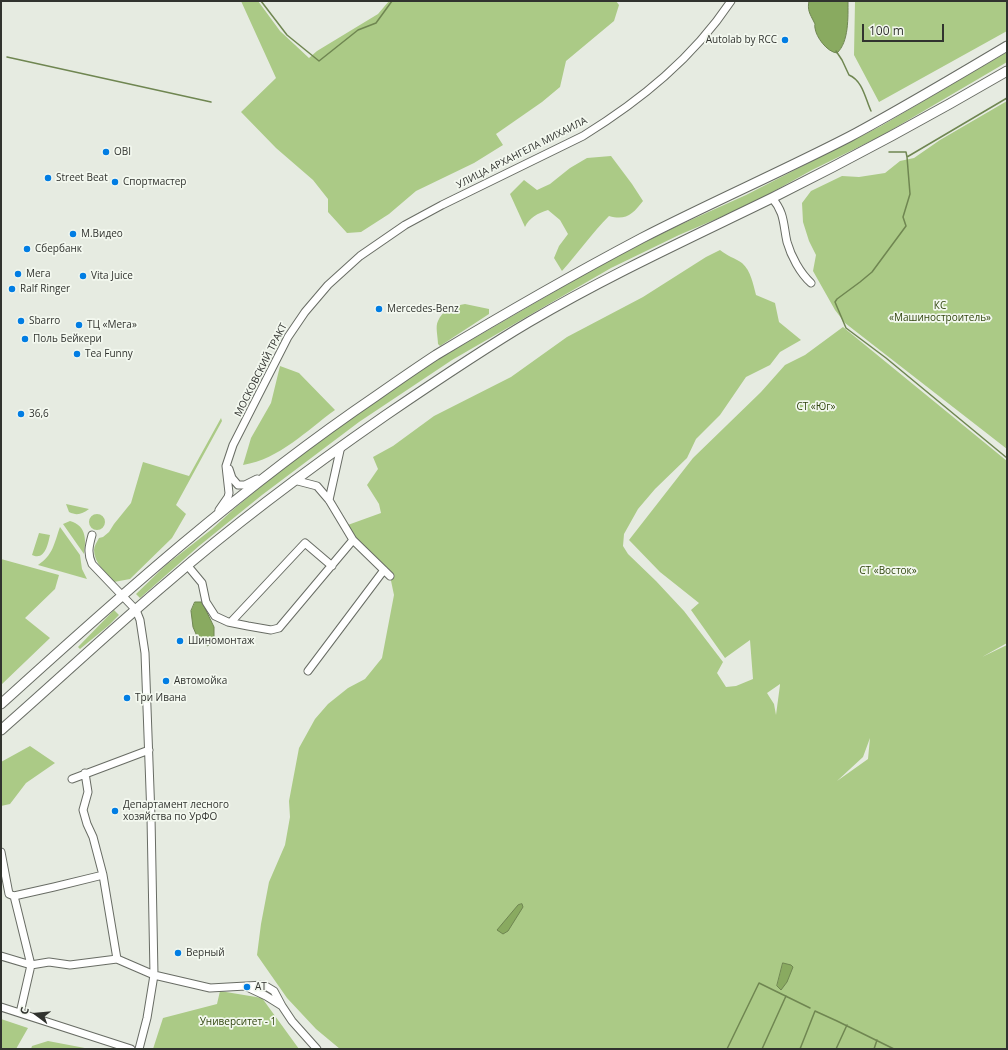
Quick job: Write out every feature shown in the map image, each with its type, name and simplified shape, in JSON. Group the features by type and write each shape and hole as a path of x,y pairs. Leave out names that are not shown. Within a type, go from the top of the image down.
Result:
{"main road":[{"path":"1,704 122,595 209,521 338,421 422,364 545,290 646,236 850,136 1007,46"},
{"path":"1,730 187,566 294,480 424,389 526,324 594,285 772,198 887,138 1007,71"}],"street":[{"name":"УЛИЦА АРХАНГЕЛА МИХАИЛА","path":"360,256 405,225 449,201 583,136 605,122 640,97 681,62 707,34 731,1"},
{"path":"772,198 778,204 785,221 787,242 792,254 805,277 811,283"},
{"name":"МОСКОВСКИЙ ТРАКТ","path":"209,521 228,497 229,493 226,466 234,445 282,348 296,325 328,285 360,256"},
{"name":"МОСКОВСКИЙ ТРАКТ","path":"234,445 229,469 236,484 245,486 266,472 272,471"},
{"path":"329,500 341,446"},
{"path":"294,480 317,486 329,500 353,540 387,573 308,671"},
{"path":"92,535 88,548 89,557 92,564 136,610 140,620 145,653 152,825 154,975 147,1018 139,1049"},
{"path":"187,566 202,583 206,602 215,616 231,622 271,630 279,628 353,540"},
{"path":"231,622 305,543 332,566"},
{"path":"72,779 149,750"},
{"path":"85,773 88,792 83,810 93,837 103,874 118,959"},
{"path":"1,852 8,894 14,896 103,874"},
{"path":"14,896 31,964 20,1014"},
{"path":"1,956 31,964 49,962 70,966 118,959 154,975 210,988 245,987 266,996 282,1006 292,1021 317,1049"},
{"path":"1,1007 131,1049"}],"green space":[{"path":"241,1 258,1 280,31 309,58 317,51 378,14 389,1 616,1 619,5 614,21 566,61 560,87 542,102 496,134 503,145 474,163 416,191 389,214 361,232 347,233 328,212 328,199 313,180 276,148 241,112 276,78"},
{"path":"1007,1 1007,31 879,102 854,55 855,2"},
{"path":"1007,52 1007,62 881,136 812,170 749,205 679,235 611,268 452,360 359,422 262,495 199,546 140,598 136,594 166,565 212,529 235,508 330,431 440,358 585,274 645,242 746,195 881,126"},
{"name":"КС «Машиностроитель»","path":"1007,101 1007,449 845,323 835,310 813,271 816,255 809,241 803,222 802,203 811,191 842,176 859,177 885,173 900,161 914,158 940,140"},
{"path":"611,156 643,201 636,210 625,217 620,218 609,216 562,271 554,258 559,246 568,234 560,220 548,210 534,216 525,227 510,194 524,180 537,190 550,184 570,168 587,158"},
{"path":"720,250 742,263 750,274 756,295 775,303 779,322 801,340 780,352 770,365 746,377 720,415 696,439 687,458 655,489 638,509 624,534 623,546 628,554 684,611 723,662 717,673 726,687 736,686 753,679 750,640 725,658 691,610 699,603 660,572 629,540 693,458 761,392 785,365 805,355 843,327 1007,461 1007,643 982,657 1007,645 1007,1049 340,1049 316,1029 287,998 257,955 269,882 285,845 290,817 289,801 299,748 315,719 328,704 348,688 365,679 382,658 394,595 390,576 353,540 345,526 381,513 379,504 367,485 378,469 373,457 393,446 434,416 511,377 567,337 643,297 706,257","holes":["780,685 776,715 774,704 767,693","870,738 868,759 837,781 863,757"]},
{"path":"465,304 489,309 489,314 440,346 438,344 437,323 440,317 449,309"},
{"path":"280,366 299,373 335,410 281,450 269,457 243,465 251,438 271,403"},
{"path":"221,418 222,421 176,505 186,514 172,538 130,579 114,582 98,563 94,548 99,538 103,537 109,532 131,503 143,462 189,476"},
{"path":"66,504 89,509 82,513 75,514 69,512"},
{"path":"94,514 100,514 105,519 103,528 100,530 94,530 89,525 89,519"},
{"path":"70,521 80,526 84,534 84,554 63,524"},
{"path":"60,527 80,555 82,569 87,579 38,565 50,553"},
{"path":"39,533 50,535 43,554 36,556 32,555"},
{"path":"1,559 59,575 55,589 25,618 50,638 1,685"},
{"path":"114,610 119,615 80,649 78,647"},
{"path":"30,746 55,763 26,783 10,804 1,806 1,762"},
{"name":"Университет - 1","path":"220,991 262,998 299,1049 153,1049 163,1018 217,1004"},
{"path":"1,1019 28,1028 16,1049 1,1049"},
{"path":"48,1041 90,1049 31,1049 32,1046"}],"shaded area":[{"path":"809,1 848,1 846,36 837,53 829,50 817,36 815,24 810,14 808,4"},
{"path":"195,602 202,602 214,627 214,640 208,646 199,641 193,627 191,611"},
{"path":"522,904 523,907 508,931 503,934 497,930 518,905"},
{"path":"783,963 793,967 787,982 781,990 777,986"}],"waterway":[{"path":"261,1 287,35 319,61 358,30 376,23 392,1"},
{"path":"836,51 849,75 858,81 861,86 871,111"},
{"path":"7,57 211,102"},
{"path":"907,157 1007,98"},
{"path":"889,152 906,152 910,194 903,217 906,226 872,272 835,302 846,328 886,358 1007,458"},
{"path":"727,1049 759,983 810,1008"},
{"path":"762,1049 786,996"},
{"path":"815,1011 894,1049"},
{"path":"800,1049 815,1011"},
{"path":"836,1049 847,1025"},
{"path":"874,1049 877,1040"}],"place":[{"name":"Autolab by RCC","path":"785,40"},
{"name":"OBI","path":"106,152"},
{"name":"Street Beat","path":"48,178"},
{"name":"Спортмастер","path":"115,182"},
{"name":"М.Видео","path":"73,234"},
{"name":"Сбербанк","path":"27,249"},
{"name":"Мега","path":"18,274"},
{"name":"Vita Juice","path":"83,276"},
{"name":"Ralf Ringer","path":"12,289"},
{"name":"Mercedes-Benz","path":"379,309"},
{"name":"Sbarro","path":"21,321"},
{"name":"ТЦ «Мега»","path":"79,325"},
{"name":"Поль Бейкери","path":"25,339"},
{"name":"Tea Funny","path":"77,354"},
{"name":"36,6","path":"21,414"},
{"name":"Шиномонтаж","path":"180,641"},
{"name":"Автомойка","path":"166,681"},
{"name":"Три Ивана","path":"127,698"},
{"name":"Департамент лесного хозяйства по УрФО","path":"115,811"},
{"name":"Верный","path":"178,953"},
{"name":"AT","path":"247,987"}],"park label":[{"name":"СТ «Юг»","path":"816,407"},
{"name":"СТ «Восток»","path":"888,571"}]}
